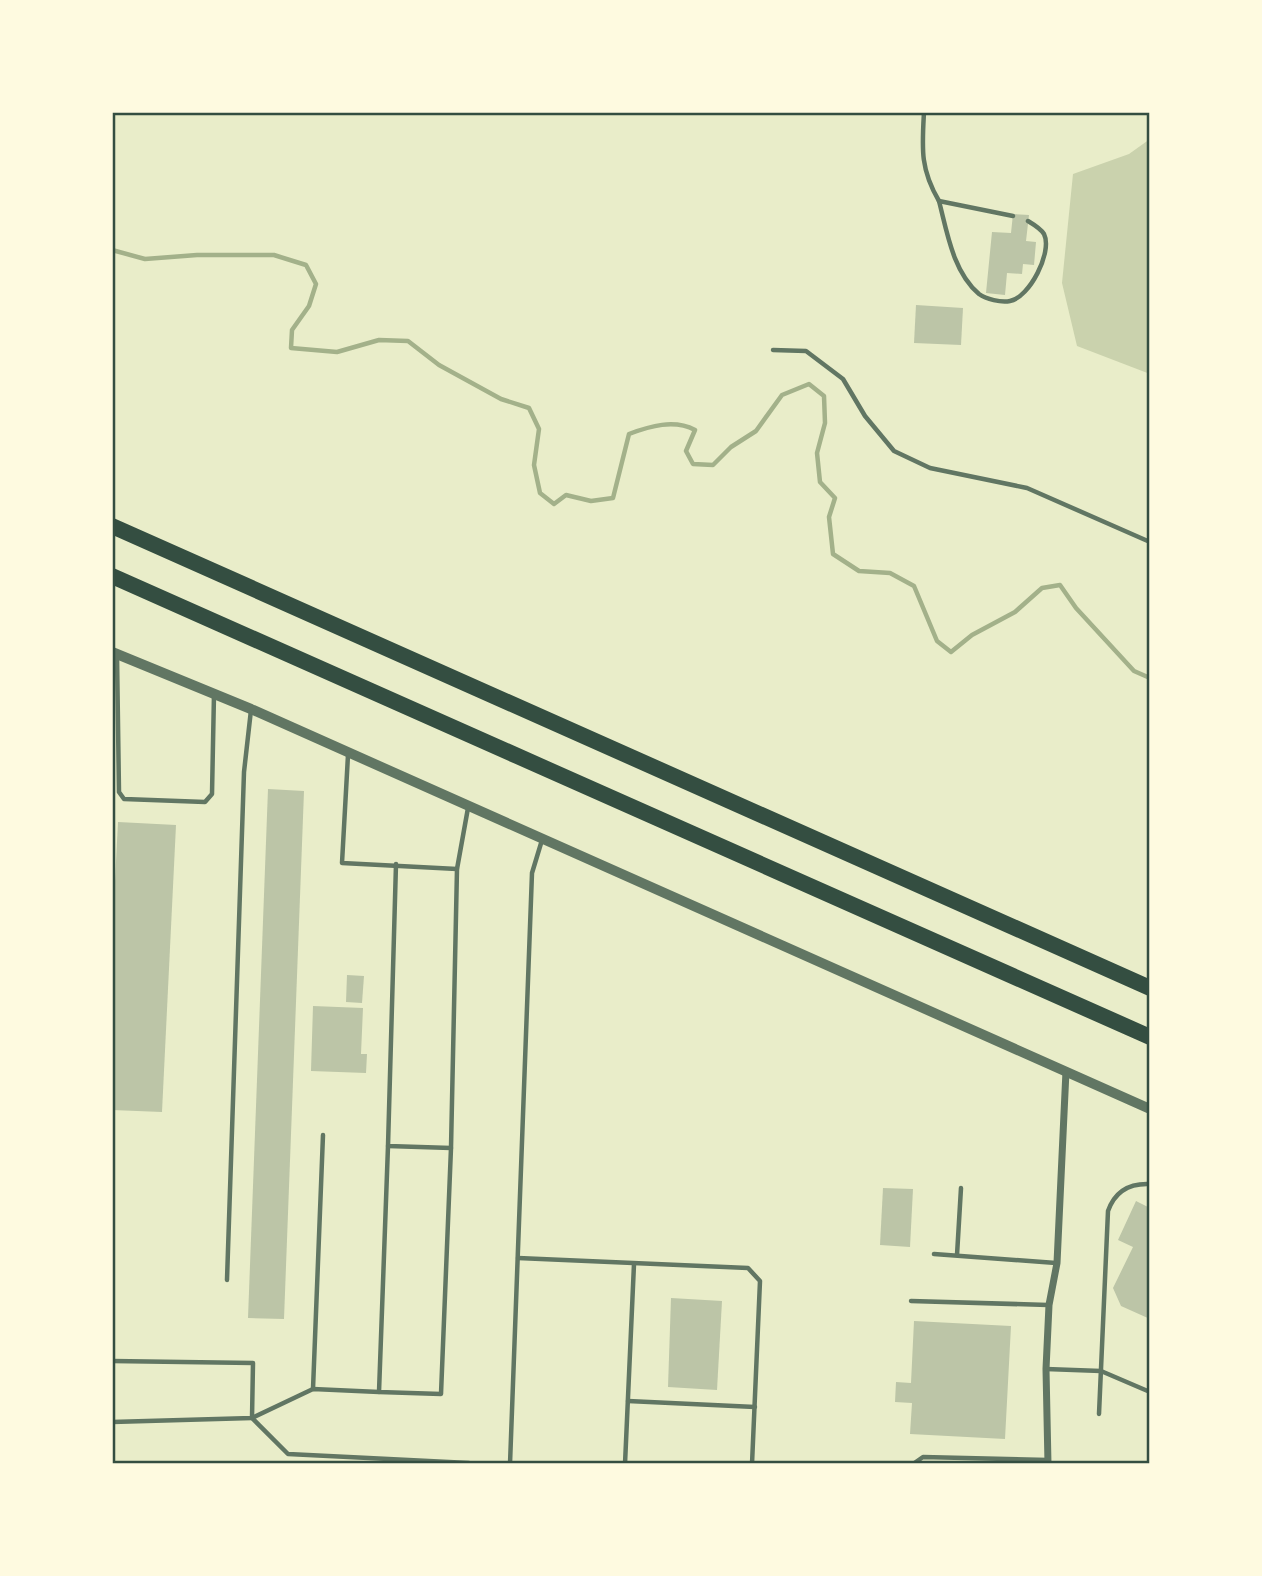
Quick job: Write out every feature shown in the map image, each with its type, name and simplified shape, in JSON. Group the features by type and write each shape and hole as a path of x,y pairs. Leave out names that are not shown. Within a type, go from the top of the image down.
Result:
{"highway":[{"path":"112,526 1150,988"},
{"path":"112,576 1150,1037"}],"street":[{"path":"114,653 251,709 1150,1109"},
{"path":"1048,1462 1046,1369 1049,1305 1057,1263 1066,1071"}],"lane":[{"path":"924,112 922,150 928,182 939,201 954,257 979,294 990,300 1009,302 1018,297 1039,270 1045,255 1044,232 1028,221"},
{"path":"939,201 1013,216"},
{"path":"773,350 806,351 843,379 864,416 894,451 930,468 1027,488 1150,542"},
{"path":"114,653 119,792 124,799 205,802 212,794 214,693"},
{"path":"227,1280 244,772 251,709"},
{"path":"348,752 342,863 457,869"},
{"path":"112,1422 252,1418 313,1389 441,1394 451,1148 457,869 468,806"},
{"path":"510,1464 532,873 543,840"},
{"path":"379,1392 396,864"},
{"path":"313,1389 323,1135"},
{"path":"388,1146 451,1148"},
{"path":"1099,1414 1108,1211 1117,1194 1126,1187 1150,1184"},
{"path":"957,1255 961,1188"},
{"path":"934,1254 1057,1263"},
{"path":"518,1258 748,1268 760,1281 752,1464"},
{"path":"625,1464 634,1264"},
{"path":"911,1301 1049,1305"},
{"path":"112,1361 253,1363 252,1418 288,1454 469,1463"},
{"path":"1046,1369 1101,1371 1150,1392"},
{"path":"628,1401 755,1407"},
{"path":"913,1464 923,1457 1048,1462"}],"green space":[{"path":"1150,139 1150,374 1077,346 1062,283 1073,174 1129,154"}],"building":[{"path":"1013,214 1029,215 1026,241 1036,242 1034,265 1023,264 1022,274 1007,273 1005,295 986,293 992,232 1011,233"},
{"path":"916,305 963,308 961,345 914,343"},
{"path":"268,789 304,791 284,1319 248,1318"},
{"path":"118,822 176,825 162,1112 112,1110 112,941"},
{"path":"347,975 364,976 362,1003 346,1002"},
{"path":"313,1006 363,1008 361,1054 367,1054 366,1073 311,1071"},
{"path":"883,1188 913,1189 910,1247 880,1245"},
{"path":"1136,1201 1150,1208 1150,1319 1121,1306 1113,1288 1133,1247 1118,1240"},
{"path":"671,1298 722,1301 717,1390 668,1387"},
{"path":"914,1321 1011,1326 1005,1439 910,1434 912,1403 895,1402 896,1382 911,1383"}],"waterway":[{"path":"112,250 145,259 197,255 274,255 306,265 316,284 309,306 292,330 291,348 337,352 379,340 408,341 439,365 501,399 529,408 539,429 534,465 540,493 554,504 566,495 591,501 613,498 629,434 654,426 670,424 695,430 686,451 693,464 713,465 731,447 756,431 782,395 809,384 824,396 825,423 817,453 820,482 835,498 829,517 833,554 859,571 890,573 914,586 937,641 951,652 972,635 1015,612 1042,588 1060,585 1076,608 1134,671 1150,678"}]}
